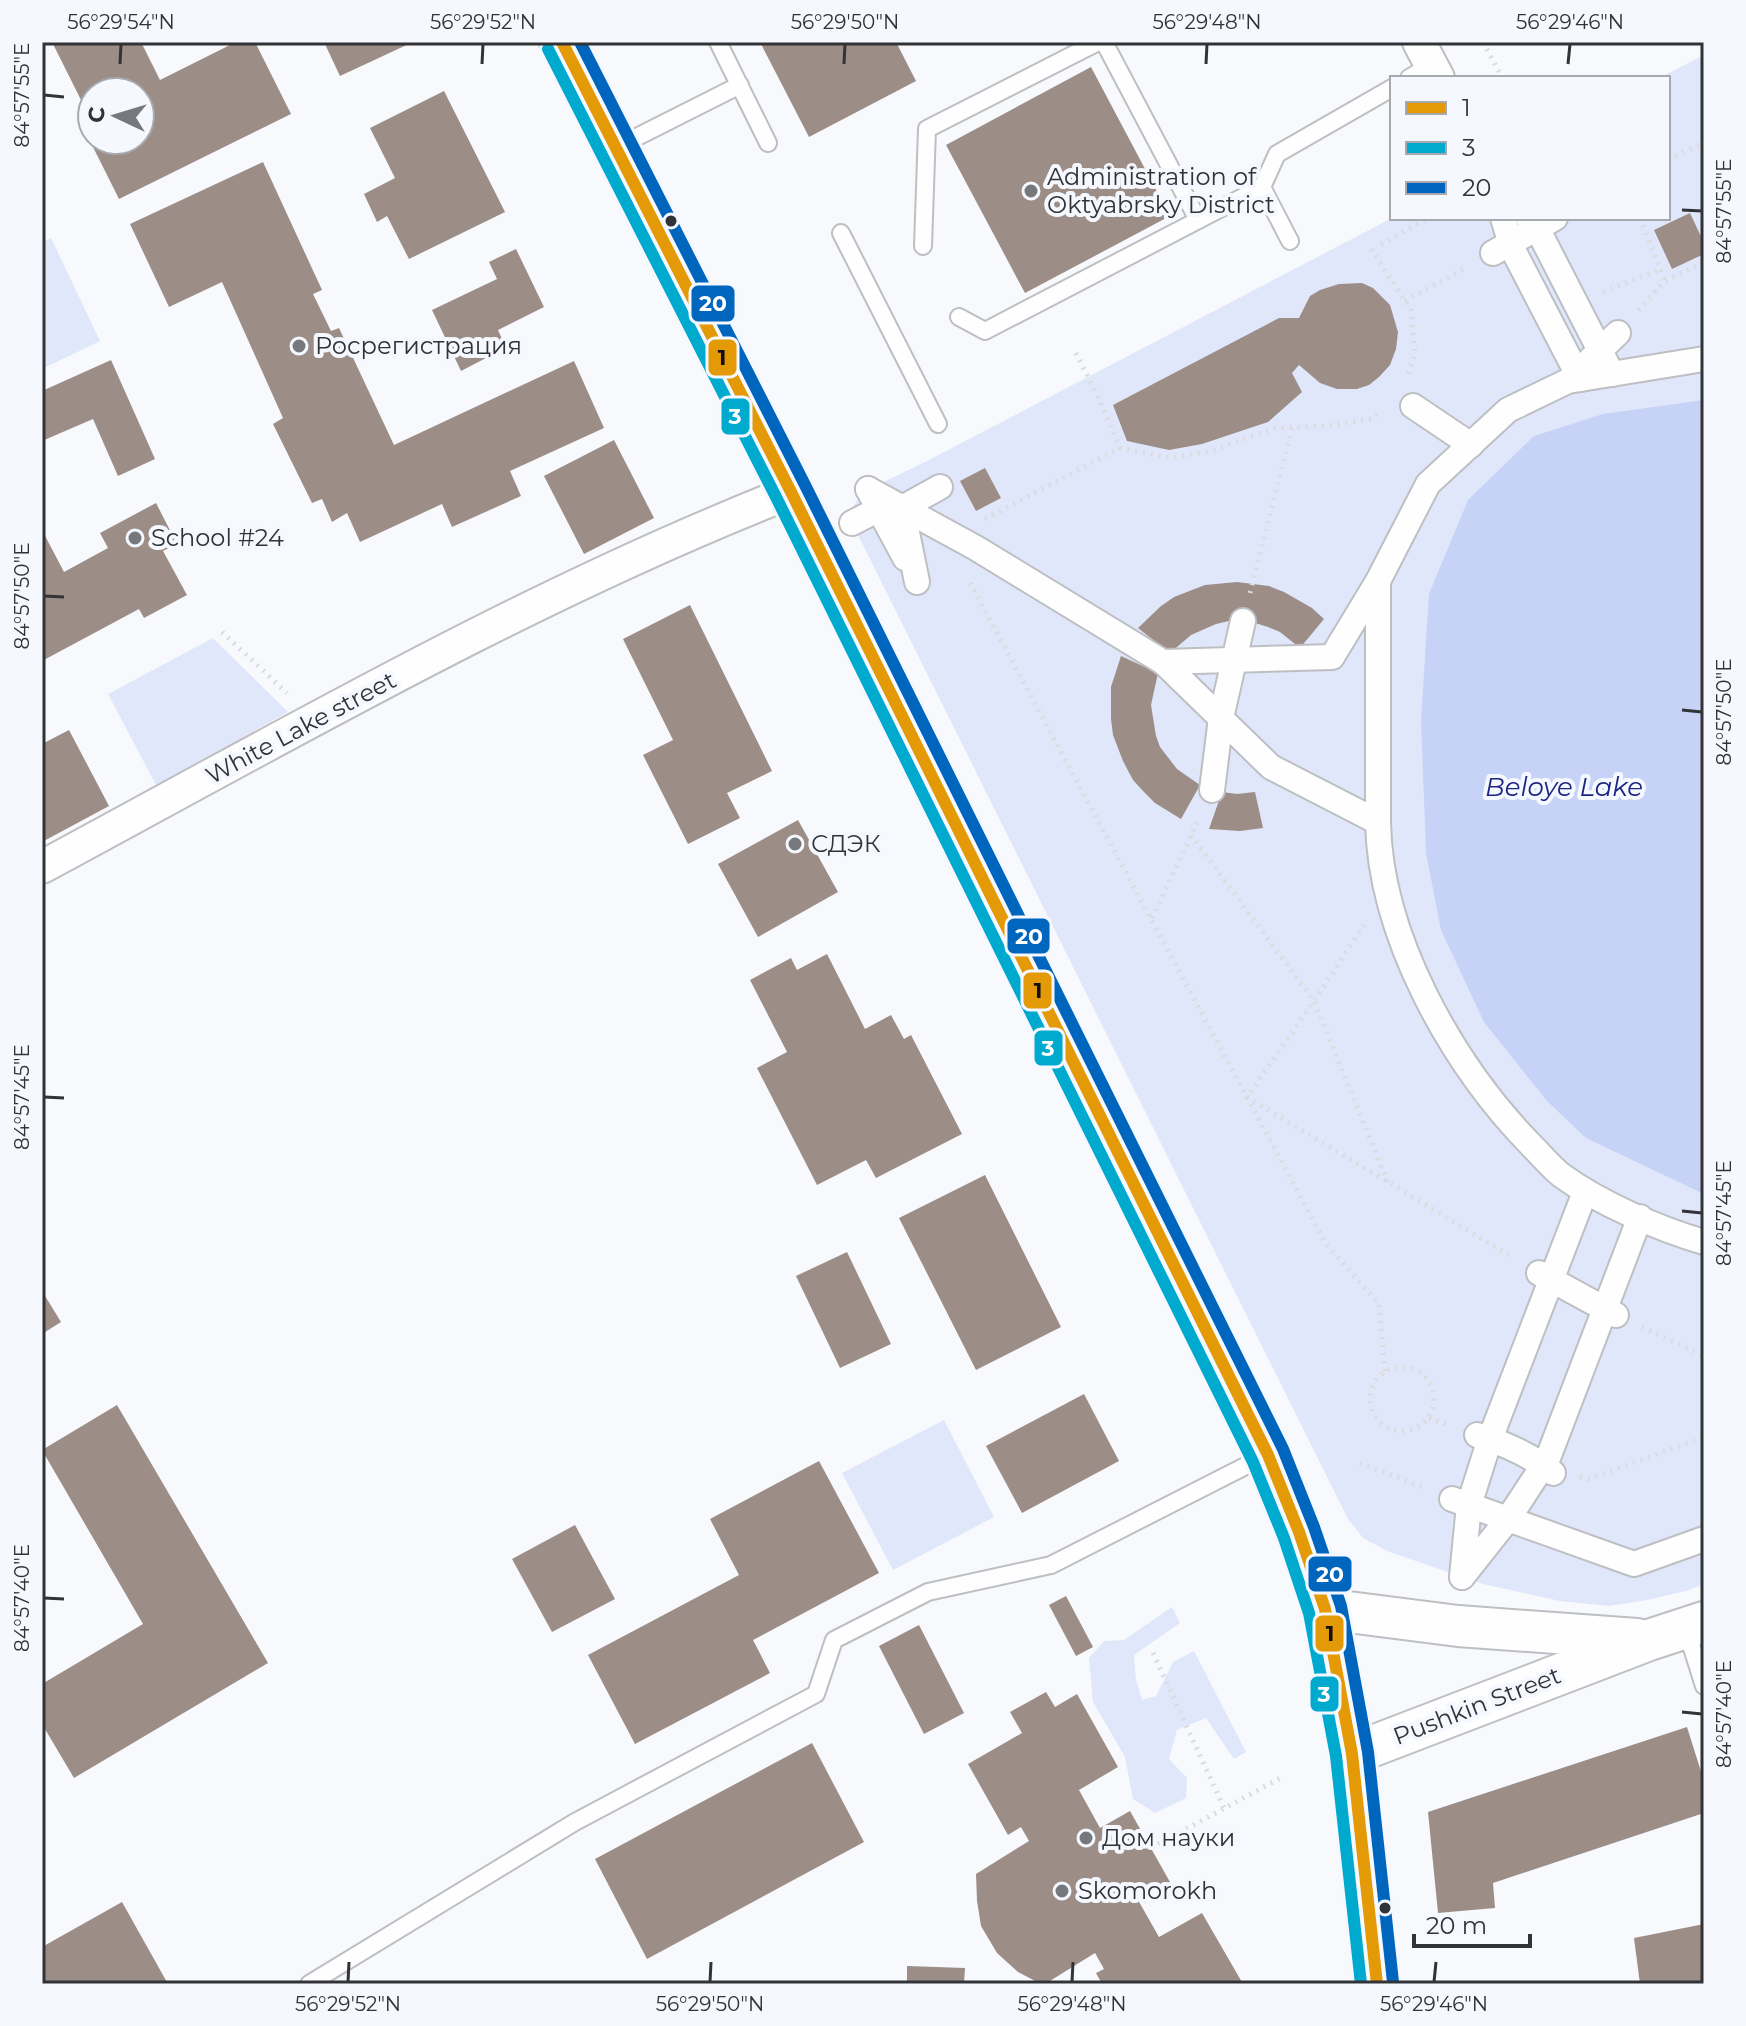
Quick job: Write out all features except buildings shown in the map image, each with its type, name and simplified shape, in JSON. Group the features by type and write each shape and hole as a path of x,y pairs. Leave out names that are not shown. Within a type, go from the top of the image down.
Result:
{"main road":[{"path":"562,42 791,492 1268,1455 1325,1609 1352,1754 1377,1984"}],"street":[{"path":"1502,248 1503,220"},
{"path":"1502,248 1540,221 1612,374"},
{"path":"1502,248 1512,248 1575,377"},
{"path":"1163,662 1332,657 1378,581 1428,484 1508,410 1575,377 1618,333"},
{"path":"1575,377 1704,359"},
{"path":"1402,398 1471,445"},
{"path":"852,523 940,487"},
{"name":"White Lake street","path":"42,867 411,669 561,593 729,516 791,492"},
{"path":"891,509 959,542 1163,662 1271,767 1378,822"},
{"path":"1378,581 1380,901 1406,955 1452,1044 1508,1121 1559,1173 1585,1192 1672,1233 1704,1242"},
{"path":"1212,790 1221,718 1243,621"},
{"path":"1585,1192 1545,1276 1460,1502 1462,1577 1549,1469 1548,1458 1610,1311 1640,1217"},
{"path":"1545,1276 1610,1311"},
{"path":"1483,1437 1549,1469"},
{"path":"1460,1502 1634,1564 1704,1539"},
{"name":"Pushkin Street","path":"1325,1609 1458,1626 1679,1630"},
{"name":"Pushkin Street","path":"1352,1754 1679,1630"}],"lane":[{"path":"718,42 768,143"},
{"path":"923,246 927,129 1101,42 1198,220"},
{"path":"615,148 740,85"},
{"path":"959,317 985,331 1262,187 1277,154 1390,89"},
{"path":"1262,187 1290,241"},
{"path":"841,233 938,424"},
{"path":"309,1984 575,1822 816,1694 834,1640 928,1592 1051,1565 1268,1455"},
{"path":"1679,1630 1704,1686"}],"path":[{"path":"1483,42 1501,76"},
{"path":"1670,159 1704,142"},
{"path":"1381,244 1424,220"},
{"path":"1641,220 1665,281"},
{"path":"1405,301 1502,248"},
{"path":"959,542 1120,448 1171,458 1211,451 1275,428 1327,426 1371,419 1402,398 1415,354 1411,310 1371,249"},
{"path":"1618,333 1665,281 1704,262"},
{"path":"1580,301 1661,269"},
{"path":"1076,353 1120,448"},
{"path":"1243,621 1292,428"},
{"path":"973,588 1326,1244 1379,1304 1385,1372"},
{"path":"222,632 298,703"},
{"path":"1151,919 1212,790"},
{"path":"1191,835 1314,1001 1388,1183"},
{"path":"1247,1097 1380,901"},
{"path":"1247,1097 1545,1276"},
{"path":"1610,1311 1704,1356"},
{"path":"1396,1367 1409,1367 1430,1382 1434,1406 1429,1418 1420,1427 1408,1432 1396,1431 1384,1426 1375,1417 1370,1406 1370,1393 1375,1381 1385,1372 1396,1367"},
{"path":"1549,1469 1589,1479 1704,1437"},
{"path":"1360,1463 1460,1502"},
{"path":"1153,1653 1224,1808"},
{"path":"1151,1848 1284,1776"}],"shaded area":[{"path":"1704,55 1704,1584 1686,1591 1609,1606 1560,1601 1483,1584 1387,1551 1363,1538 1348,1519 852,523 852,509 861,493 1390,219 1670,220 1670,76 1663,76"},
{"path":"51,238 100,341 42,369 42,242"},
{"path":"213,638 288,712 156,785 108,694"},
{"path":"944,1420 994,1517 893,1570 842,1473"},
{"path":"1172,1607 1180,1623 1134,1655 1136,1680 1142,1700 1156,1696 1173,1662 1194,1651 1246,1752 1234,1759 1206,1718 1177,1730 1169,1759 1187,1778 1186,1798 1155,1813 1133,1799 1125,1757 1093,1702 1089,1658 1104,1641 1124,1640"}],"water":[{"name":"Beloye Lake","path":"1704,400 1704,1194 1586,1138 1547,1101 1484,1022 1441,930 1426,853 1421,720 1429,594 1468,500 1534,436 1603,414"}],"transit line":[{"name":"1","path":"562,42 791,492 1268,1455 1325,1609 1352,1754 1377,1984"},
{"name":"20","path":"580,42 805,485 1283,1449 1341,1606 1368,1752 1393,1982"},
{"name":"3","path":"548,49 777,499 1253,1462 1284,1538 1309,1613 1336,1756 1361,1984"}],"place":[{"name":"Administration of Oktyabrsky District","path":"1031,191"},
{"name":"Росрегистрация","path":"299,346"},
{"name":"School #24","path":"135,538"},
{"name":"СДЭК","path":"795,844"},
{"name":"Дом науки","path":"1086,1838"},
{"name":"Skomorokh","path":"1062,1891"}]}
